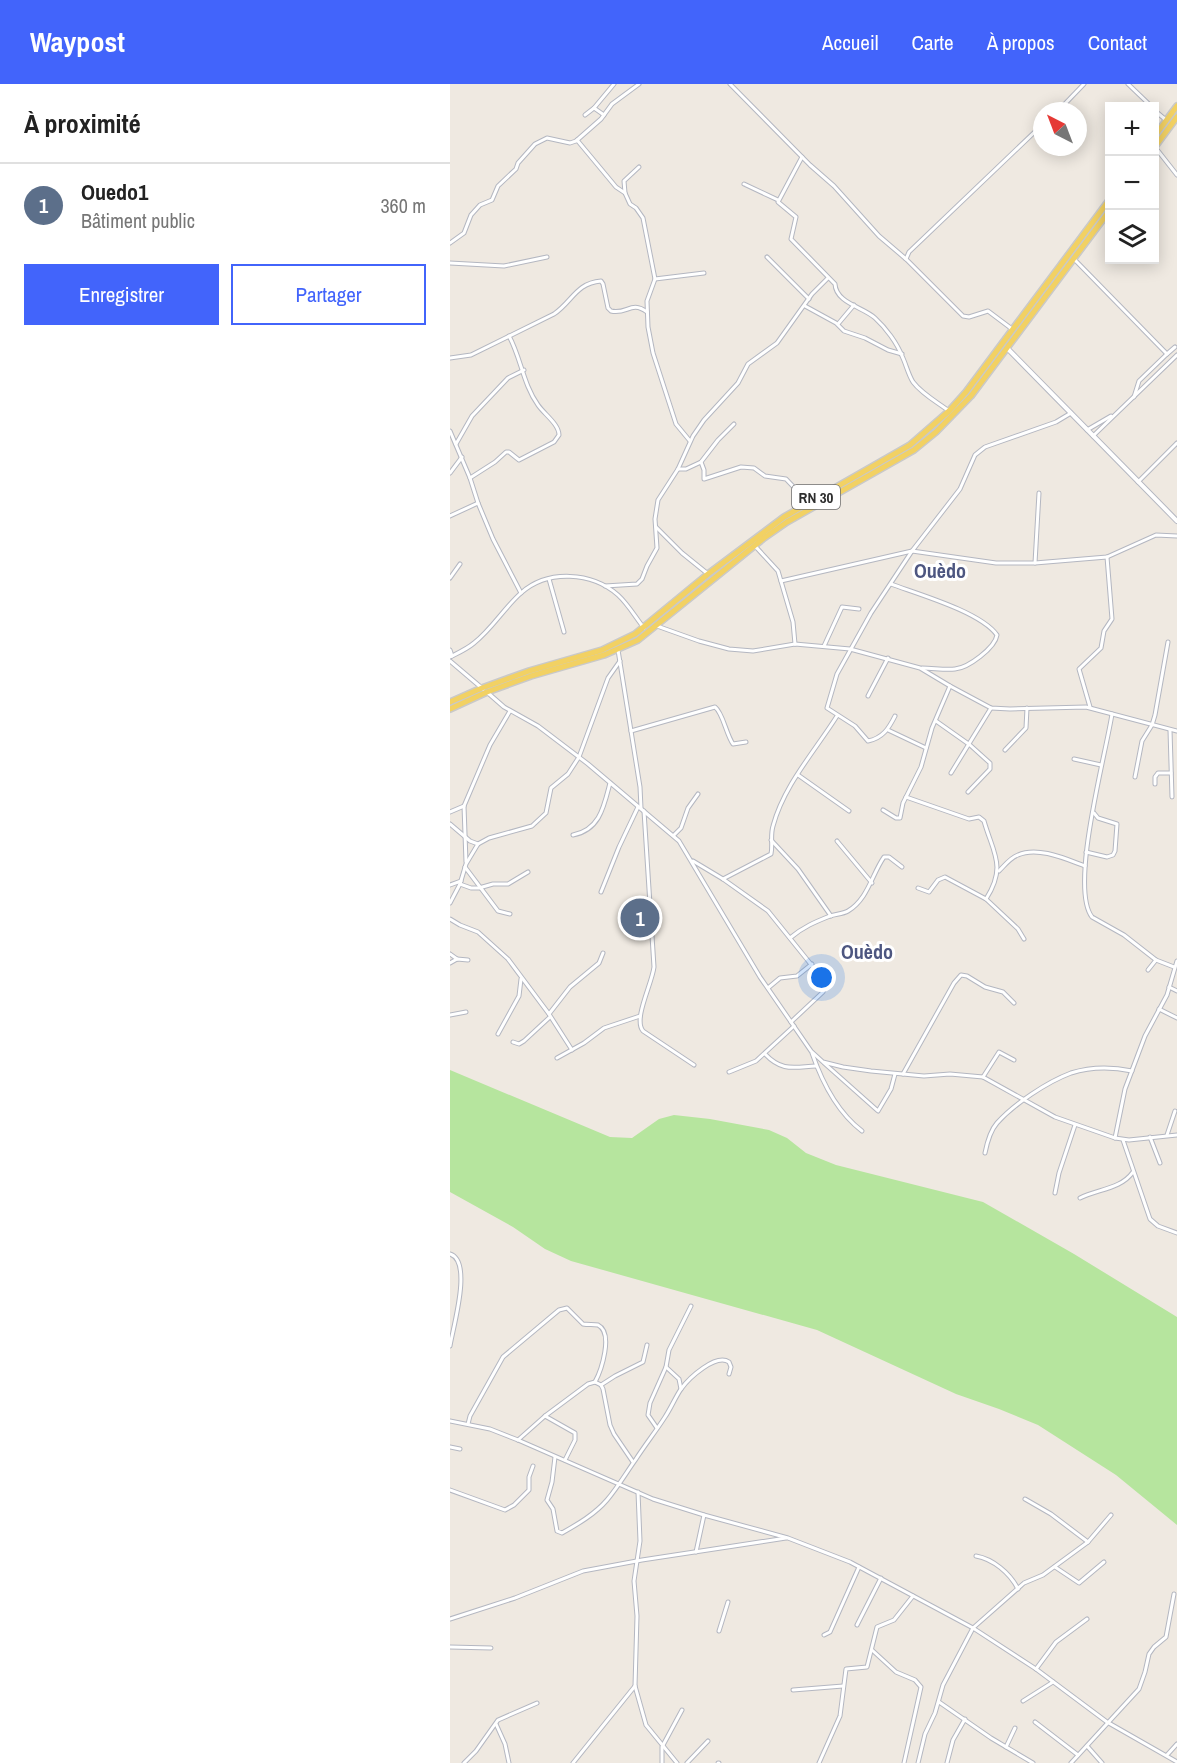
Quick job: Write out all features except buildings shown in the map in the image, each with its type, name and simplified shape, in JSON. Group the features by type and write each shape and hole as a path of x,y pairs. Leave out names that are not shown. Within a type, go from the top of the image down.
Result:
{"main road":[{"path":"1159,131 1177,106"},
{"path":"1159,142 1177,117"},
{"name":"RN 30","path":"450,708 484,690 529,671 617,644 644,628 761,533 808,502 910,445 949,411 966,392 1105,206"},
{"name":"RN 30","path":"450,702 618,650 638,640 787,522 885,467 927,440 971,396 1105,217"}],"street":[{"path":"585,115 614,84"},
{"path":"450,243 464,233 471,215 480,205 492,200 498,186 516,169 518,163 535,144 547,138 570,143 577,140 604,115 612,104 639,84"},
{"path":"730,84 834,186 879,236 906,259 963,316 969,317 983,312 992,312 1012,329"},
{"path":"1067,102 1084,84"},
{"path":"1128,84 1147,102"},
{"path":"594,108 604,115"},
{"path":"1159,114 1166,120"},
{"path":"906,259 909,252 1033,134"},
{"path":"577,140 616,187 625,193"},
{"path":"1159,153 1177,175"},
{"path":"778,200 802,157"},
{"path":"639,167 624,182 625,193 630,204 643,218 655,279 647,298 653,353 672,415 676,424 690,441"},
{"path":"744,183 778,200 780,206 796,217 790,235 793,243 835,285 835,290 842,298 878,320 902,354 914,383 922,392 949,411"},
{"path":"450,263 504,266 548,256"},
{"path":"767,257 809,299"},
{"path":"1074,259 1167,354"},
{"path":"655,279 704,273"},
{"path":"605,586 640,582 657,548 658,500 678,469 690,441 704,420 738,383 748,364 777,343 809,299 828,278"},
{"path":"450,358 471,354 554,314 566,305 581,287 590,283 601,282 603,284 610,311 617,313 635,306 647,312"},
{"path":"837,324 854,305"},
{"path":"805,306 837,324 847,333 902,354"},
{"path":"470,478 506,452 519,460 557,439 559,429 530,393 524,370 509,336"},
{"path":"1007,348 1177,521"},
{"path":"1134,397 1139,381 1175,348"},
{"path":"1094,436 1176,358"},
{"path":"456,444 472,416 508,378 524,370"},
{"path":"895,716 888,730 868,741 855,726 828,710 828,700 834,681 850,649 912,551 960,489 978,451 1056,422 1071,413"},
{"path":"1087,430 1115,414"},
{"path":"678,469 686,469 701,462 734,424"},
{"path":"450,431 493,539 521,593"},
{"path":"1138,482 1177,443"},
{"path":"450,473 462,457"},
{"path":"701,462 704,479 738,468 754,468 765,477 786,479 808,502"},
{"path":"1035,564 1039,493"},
{"path":"450,516 478,503"},
{"path":"656,527 682,553 708,574"},
{"path":"782,581 912,551 996,563 1035,564 1107,557 1156,535 1177,536"},
{"path":"755,546 778,572 782,581 793,622 795,645"},
{"path":"1090,707 1079,669 1101,648 1104,631 1112,619 1107,557"},
{"path":"450,578 460,564"},
{"path":"451,658 473,644 521,593 549,579 566,576 584,577 605,586 622,599 644,628"},
{"path":"549,579 564,632"},
{"path":"890,584 965,612 991,628 997,635 988,650 958,669 920,668"},
{"path":"824,646 842,606 859,609"},
{"path":"657,626 729,649 753,651 795,645 850,649 920,668 991,708 1090,707 1177,731"},
{"path":"1135,777 1142,741 1152,725 1168,642"},
{"path":"450,650 451,658 484,690 510,711 538,726 674,836 741,947 811,1051 878,1111 891,1089 895,1074"},
{"path":"618,650 640,787 654,967 650,988 640,1016 640,1026 643,1031 694,1065"},
{"path":"868,696 888,658"},
{"path":"450,903 478,844 489,838 525,829 540,820 548,807 551,788 568,774 579,758 608,678 620,662"},
{"path":"883,810 900,818 906,797 921,766 950,686"},
{"path":"631,731 715,707 720,711 731,742 735,744 746,742"},
{"path":"951,773 991,708"},
{"path":"1005,750 1026,728 1027,708"},
{"path":"510,711 482,762 464,806 466,866 479,888 498,912 510,914"},
{"path":"1113,713 1101,765 1086,852 1085,891 1089,913 1131,940 1156,960 1174,967"},
{"path":"723,879 771,854 775,821 798,775 837,716"},
{"path":"936,721 970,745 990,763 991,766 968,792"},
{"path":"888,730 926,748"},
{"path":"1170,730 1172,797"},
{"path":"1074,759 1101,765"},
{"path":"1155,783 1158,773 1171,773"},
{"path":"798,775 849,811"},
{"path":"573,835 580,833 599,819 610,783"},
{"path":"674,836 681,828 688,808 698,794"},
{"path":"906,797 969,819 982,818 997,861 998,872"},
{"path":"450,812 464,806"},
{"path":"602,892 619,847 641,809"},
{"path":"1086,852 1107,858 1115,851 1118,824 1098,818 1093,811"},
{"path":"450,824 470,841 478,844"},
{"path":"771,840 798,869 831,916"},
{"path":"837,841 872,883"},
{"path":"986,899 998,872 1020,854 1029,852 1057,856 1085,866"},
{"path":"790,938 807,925 850,910 872,883 874,874 884,857 890,857 902,867"},
{"path":"691,861 723,879 768,911 812,964 826,986 823,992 791,1022"},
{"path":"450,885 461,882 471,888 479,888 493,884 508,884 528,873"},
{"path":"918,888 929,892 940,878 945,877 986,899 1018,928 1024,939"},
{"path":"450,919 460,926 478,932 499,949 550,1016 572,1050"},
{"path":"513,1042 519,1044 524,1041 550,1016 570,987 598,963 603,953"},
{"path":"450,954 457,959 468,960"},
{"path":"450,963 457,959"},
{"path":"1148,969 1156,960"},
{"path":"1115,1138 1125,1089 1145,1036 1169,987 1177,961"},
{"path":"768,988 780,978 797,976 812,964"},
{"path":"903,1074 961,975 1003,992 1014,1003"},
{"path":"498,1034 519,996 521,977"},
{"path":"1169,987 1177,991"},
{"path":"1159,1009 1177,1018"},
{"path":"450,1015 466,1012"},
{"path":"557,1058 604,1028 640,1016"},
{"path":"729,1072 756,1061 794,1026"},
{"path":"811,1051 816,1066 841,1112 862,1131"},
{"path":"983,1077 999,1052 1014,1060"},
{"path":"765,1054 773,1062 785,1068 816,1066"},
{"path":"823,1062 895,1074 983,1077 1023,1101 1075,1125 1115,1138 1123,1140 1177,1135"},
{"path":"985,1153 989,1138 997,1124 1023,1101 1072,1073 1109,1068 1132,1071"},
{"path":"1167,1135 1175,1111"},
{"path":"1055,1193 1059,1173 1075,1125"},
{"path":"1150,1137 1160,1162"},
{"path":"1123,1140 1150,1219 1158,1226 1177,1233"},
{"path":"1080,1198 1093,1192 1115,1187 1133,1172"},
{"path":"450,1254 459,1260 462,1274 450,1346"},
{"path":"657,1428 650,1420 648,1411 666,1367 669,1350 691,1306"},
{"path":"468,1425 470,1416 503,1357 559,1310 567,1308 583,1324 597,1325 603,1330 606,1343 604,1360 595,1382"},
{"path":"602,1385 643,1362 647,1345"},
{"path":"555,1457 547,1500 553,1509 555,1527 562,1533 593,1514 605,1503 620,1485 681,1389 689,1381 719,1359 729,1362 729,1374"},
{"path":"666,1367 679,1379 689,1381"},
{"path":"679,1379 681,1389"},
{"path":"518,1440 545,1416 588,1384 595,1382 602,1385 614,1434 633,1462"},
{"path":"545,1416 575,1433 575,1440 565,1460"},
{"path":"450,1421 490,1429 638,1492 704,1515 813,1546 859,1567 973,1628 1036,1669 1107,1722 1177,1762"},
{"path":"450,1447 460,1449"},
{"path":"450,1490 505,1510 514,1505 529,1490 529,1477 533,1466"},
{"path":"638,1492 640,1541 634,1581 637,1616 634,1686 644,1722 677,1763"},
{"path":"1025,1499 1051,1514 1088,1542"},
{"path":"696,1552 704,1515"},
{"path":"918,1763 925,1734 944,1685 973,1628 1018,1589 1055,1567 1088,1542 1111,1515"},
{"path":"450,1618 515,1598 583,1572 788,1538"},
{"path":"976,1556 984,1557 1010,1575 1018,1589"},
{"path":"1055,1567 1079,1583 1104,1562"},
{"path":"824,1635 830,1632 859,1567"},
{"path":"857,1625 880,1578"},
{"path":"1071,1763 1139,1689 1149,1654 1166,1637 1174,1594"},
{"path":"819,1763 840,1716 846,1669 866,1668 877,1627 894,1620 913,1596"},
{"path":"719,1631 728,1602"},
{"path":"1036,1669 1056,1642 1087,1619"},
{"path":"450,1647 491,1648"},
{"path":"872,1650 896,1672 915,1680 921,1687 904,1763"},
{"path":"1023,1701 1053,1682"},
{"path":"573,1763 634,1686"},
{"path":"793,1690 843,1686"},
{"path":"939,1702 1033,1763"},
{"path":"464,1763 502,1716 537,1703"},
{"path":"662,1763 662,1747 682,1710"},
{"path":"947,1763 953,1740 965,1719"},
{"path":"1035,1722 1078,1755"},
{"path":"496,1724 505,1744 509,1763"},
{"path":"1006,1747 1015,1728"},
{"path":"687,1763 708,1741"},
{"path":"1167,1755 1177,1744"},
{"path":"1087,1746 1102,1763"}],"green space":[{"path":"450,1070 610,1137 632,1138 659,1119 674,1115 710,1119 769,1130 787,1138 806,1153 836,1165 983,1202 1177,1317 1177,1525 1116,1475 1038,1425 956,1394 817,1330 571,1261 545,1249 513,1227 450,1192"}],"place":[{"name":"Ouedo1","path":"640,918"}],"district":[{"name":"Ouèdo","path":"940,570"},
{"name":"Ouèdo","path":"867,951"}]}
